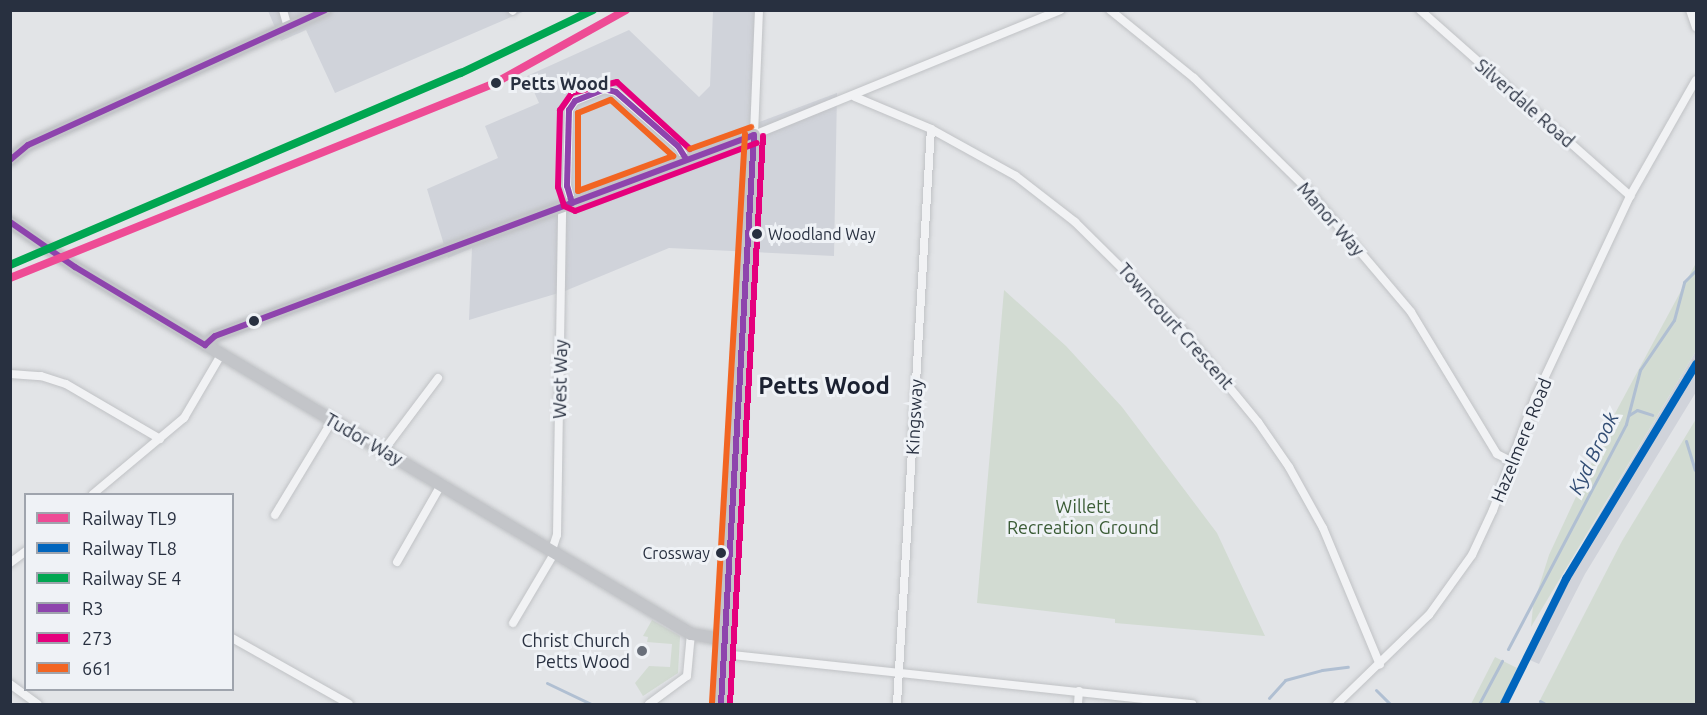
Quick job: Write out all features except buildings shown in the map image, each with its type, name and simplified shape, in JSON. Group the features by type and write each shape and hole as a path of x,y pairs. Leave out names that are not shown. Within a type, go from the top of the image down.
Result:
{"street":[{"path":"284,10 288,28"},
{"path":"10,160 28,145 326,10"},
{"path":"721,705 754,135 759,10"},
{"path":"205,345 215,336 855,97 1061,10"},
{"name":"Manor Way","path":"1110,10 1194,78 1306,188 1411,312 1497,454 1511,461"},
{"name":"Silverdale Road","path":"1420,10 1630,196"},
{"path":"1690,10 1696,27"},
{"name":"Hazelmere Road","path":"1337,705 1380,664 1442,598 1472,555 1535,398 1630,196 1696,80"},
{"name":"West Way","path":"553,551 557,535 569,110 574,101 604,89 616,92 678,146 686,159"},
{"name":"Towncourt Crescent","path":"855,97 931,129 1016,176 1075,222 1130,273 1223,376 1289,467 1323,528 1380,664"},
{"name":"Kingsway","path":"897,705 931,129"},
{"name":"Tudor Way","path":"10,222 75,267 691,634 724,640"},
{"path":"95,493 160,439 194,406 221,355"},
{"path":"10,374 41,376 66,384 160,439"},
{"path":"384,450 438,378"},
{"path":"275,515 332,421"},
{"path":"397,562 441,485"},
{"path":"513,623 553,551"},
{"path":"10,563 24,552"},
{"path":"649,705 687,676 691,634"},
{"path":"234,639 349,705"},
{"path":"723,654 1192,705"},
{"path":"10,684 38,705"},
{"path":"1078,705 1079,692"}],"shaded area":[{"path":"268,11 525,11 335,93 306,30 281,41"},
{"path":"713,11 756,11 754,124 837,93 834,256 669,248 565,291 469,320 472,248 448,258 427,189 498,158 485,126 539,103 527,76 629,30 699,97 710,86"},
{"path":"1696,351 1696,392 1585,574 1539,664 1523,657 1589,532"}],"green space":[{"path":"1696,263 1696,351 1531,627 1533,606 1549,555 1612,419"},
{"name":"Willett Recreation Ground","path":"1004,290 1066,346 1122,407 1217,533 1265,636 1115,623 1115,619 977,603"},
{"path":"1696,419 1696,704 1538,704 1622,541"},
{"path":"652,620 680,636 678,673 643,696 635,683 649,666 670,667 672,644 647,642 648,637 643,636"},
{"path":"1495,657 1517,668 1500,704 1471,704"}],"waterway":[{"name":"Kyd Brook","path":"1508,649 1626,424 1640,370 1674,320 1684,282 1696,270"},
{"path":"1629,415 1637,410 1652,415"},
{"path":"1686,441 1695,470"},
{"name":"Kyd Brook","path":"1479,704 1502,661"},
{"name":"Kyd Brook","path":"1269,698 1285,680 1322,670 1348,667"},
{"name":"Kyd Brook","path":"547,683 591,704"},
{"name":"Kyd Brook","path":"1376,690 1390,704"},
{"path":"1540,701 1545,704"}],"railway":[{"path":"1653,432 1696,356"}],"rail line":[{"name":"TL9","path":"10,278 495,83 626,10"},
{"name":"TL8","path":"1504,704 1566,579 1696,364"}],"transit line":[{"name":"R3","path":"10,160 28,145 325,10"},
{"path":"10,265 461,73 593,10"},
{"name":"273","path":"690,149 617,82 572,93 560,110 558,187 564,206 575,211 757,143"},
{"name":"R3","path":"572,203 567,186 569,110 575,101 604,89 616,92 678,146 686,159"},
{"name":"661","path":"611,100 673,156 578,191 578,113 611,100"},
{"name":"661","path":"690,149 751,127"},
{"name":"661","path":"712,703 745,134"},
{"name":"R3","path":"205,345 215,336 754,135"},
{"name":"R3","path":"721,704 754,135"},
{"name":"273","path":"730,704 763,136"},
{"name":"R3","path":"10,222 75,267 205,345"}],"place":[{"name":"Petts Wood","path":"496,83"},
{"name":"Woodland Way","path":"757,234"},
{"name":"Crossway","path":"721,553"},
{"name":"Christ Church Petts Wood","path":"642,651"}],"district":[{"name":"Petts Wood","path":"824,386"}]}
